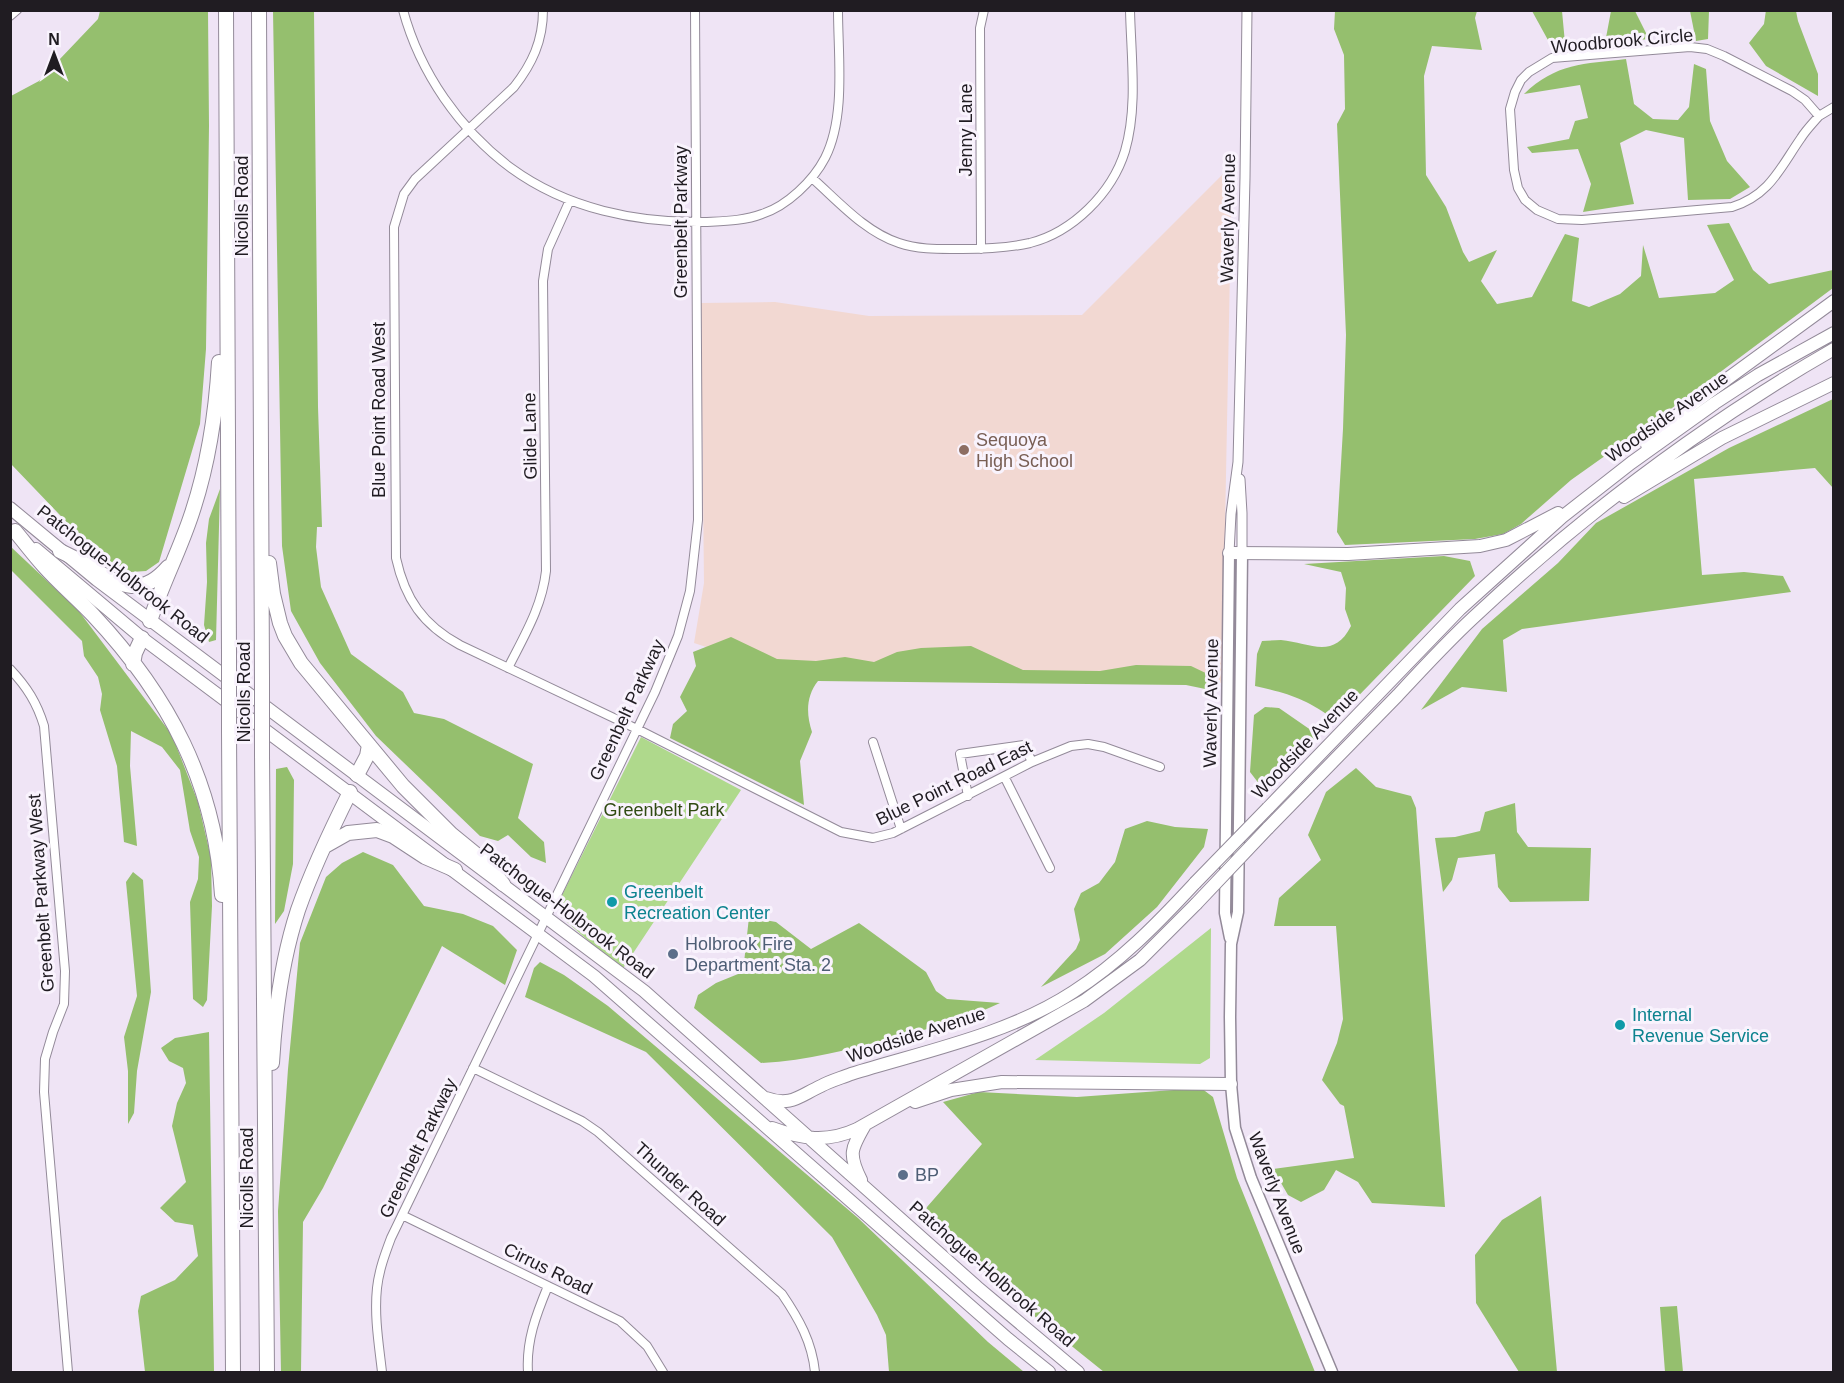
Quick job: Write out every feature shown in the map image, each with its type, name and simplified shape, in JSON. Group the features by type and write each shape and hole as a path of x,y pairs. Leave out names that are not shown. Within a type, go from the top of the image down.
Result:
{"highway":[{"name":"Nicolls Road","path":"226,10 233,1372"},
{"name":"Nicolls Road","path":"259,10 267,1372"},
{"path":"150,621 193,512 209,445 217,386 220,317 227,274"},
{"path":"261,465 273,594 285,636 301,663 419,803 451,834 484,861 503,884"},
{"path":"13,529 45,568 93,615 133,664 161,704 182,740 203,790 216,845 230,969"},
{"path":"60,551 111,580 134,586 154,581 175,558"},
{"path":"133,664 142,638"},
{"path":"357,775 367,756 369,745"},
{"path":"265,1188 272,1134 272,1068 280,986 290,936 298,909 350,792"},
{"path":"325,846 348,833 377,830 393,836 425,857 456,870"}],"main road":[{"path":"1631,463 1664,425 1833,301"},
{"name":"Woodside Avenue","path":"764,1098 783,1102 796,1100 832,1081 978,1035 1041,1010 1071,993 1126,953 1152,930 1486,584 1631,463 1758,375 1833,333"},
{"name":"Woodside Avenue","path":"810,1138 836,1137 865,1125 1084,1001 1140,960 1473,618 1637,478 1713,424 1833,349"},
{"path":"1589,517 1722,438 1833,383"},
{"path":"1236,553 1357,554 1449,549 1491,544 1525,532 1590,495"},
{"name":"Patchogue-Holbrook Road","path":"10,508 60,551 150,621 644,991 977,1287 1078,1372"},
{"name":"Patchogue-Holbrook Road","path":"13,529 142,638 456,870 634,1009 1000,1332 1049,1372"},
{"name":"Waverly Avenue","path":"1236,553 1238,912 1231,944 1231,1084 1235,1128 1244,1159 1332,1372"},
{"path":"142,638 150,621"},
{"path":"350,792 357,775"},
{"path":"886,1112 951,1090 1002,1082 1231,1084"},
{"path":"865,1125 852,1153 854,1166 865,1186"},
{"path":"765,1126 810,1138"}],"street":[{"path":"10,16 17,10"},
{"path":"403,10 418,53 451,108 468,130 513,169 570,200 617,215 696,222 745,219 765,214 796,194 812,178 825,158 835,134 838,115 838,10"},
{"name":"Blue Point Road West","path":"543,10 539,42 533,60 514,87 414,179 404,194 394,227 396,558 401,581 411,602 444,636 637,729"},
{"name":"Greenbelt Parkway","path":"382,1372 376,1317 377,1288 381,1266 402,1215 664,672 678,636 690,591 698,520 695,10"},
{"name":"Jenny Lane","path":"981,249 980,28 984,10"},
{"path":"812,178 860,221 898,243 917,247 981,249 1009,247 1051,235 1071,223 1097,201 1112,180 1124,153 1132,111 1131,10"},
{"name":"Waverly Avenue","path":"1236,553 1242,513 1238,462 1247,10"},
{"name":"Woodbrook Circle","path":"1820,116 1805,100 1792,91 1707,49 1675,48 1552,58 1528,72 1515,92 1510,109 1514,170 1518,188 1525,200 1558,219 1582,220 1732,207 1748,202 1768,187 1802,136 1820,116 1833,107"},
{"name":"Glide Lane","path":"508,668 538,609 544,587 546,571 543,281 549,249 570,200"},
{"name":"Greenbelt Parkway West","path":"10,669 27,688 38,706 44,726 65,971 64,1004 45,1059 44,1092 68,1372"},
{"name":"Blue Point Road East","path":"637,729 841,832 873,838 901,829 1005,778 1032,762 1071,746 1088,744 1104,747 1160,767"},
{"path":"873,742 901,829"},
{"path":"968,796 960,754 1024,746 1032,762"},
{"path":"1005,778 1050,867"},
{"name":"Thunder Road","path":"473,1068 582,1121 613,1144 782,1294 805,1332 815,1372"},
{"name":"Cirrus Road","path":"402,1215 620,1321 647,1346 663,1372"},
{"path":"528,1372 527,1357 534,1321 548,1286"}],"shaded area":[{"name":"Sequoya High School","path":"1232,165 1222,683 804,679 694,643 704,583 701,303 775,302 869,316 1082,315"}],"green space":[{"path":"1766,10 1796,11 1818,74 1818,96 1766,66 1749,43 1764,24"},
{"path":"100,11 208,11 206,349 200,424 159,562 146,571 131,572 104,561 11,464 11,96 39,81 98,19"},
{"path":"273,11 314,11 318,407 322,527 317,527 316,547 321,587 351,654 403,692 414,713 444,719 533,764 518,818 544,842 546,863 531,857 508,835 498,841 480,836 376,736 320,663 291,611 282,546"},
{"path":"1335,11 1477,11 1475,18 1482,50 1432,46 1424,76 1426,175 1446,207 1469,262 1497,250 1481,281 1497,304 1532,297 1565,234 1579,238 1572,301 1589,307 1620,294 1641,276 1643,245 1659,298 1715,293 1734,280 1707,225 1729,223 1753,270 1769,284 1833,270 1833,288 1571,480 1521,524 1503,534 1475,539 1345,545 1337,532 1346,335 1337,124 1345,109 1344,55 1334,29"},
{"path":"1532,11 1562,11 1565,43 1554,51"},
{"path":"1611,11 1635,11 1649,39 1605,43"},
{"path":"1690,11 1709,11 1708,39 1696,41"},
{"path":"1626,59 1634,104 1653,119 1678,120 1689,107 1694,64 1706,69 1710,121 1727,161 1750,187 1730,199 1688,200 1684,138 1646,130 1620,143 1634,204 1583,212 1591,184 1578,149 1532,153 1527,147 1569,139 1575,121 1588,118 1580,85 1524,94 1548,76 1559,71 1584,64"},
{"path":"1833,399 1833,488 1815,468 1694,479 1702,575 1744,572 1783,576 1791,592 1522,629 1503,640 1507,692 1462,687 1421,710 1482,629 1558,563 1596,523 1729,448"},
{"path":"220,489 216,640 209,642 204,625 207,582 206,543 209,519"},
{"path":"10,546 78,610 172,735 198,802 211,858 212,906 207,1000 203,1007 193,999 190,902 198,879 199,857 190,831 180,770 162,747 131,731 130,766 137,846 124,842 117,766 100,710 102,694 98,677 84,656 82,641 11,570"},
{"path":"1444,556 1470,561 1475,576 1335,720 1297,698 1255,686 1257,654 1262,641 1281,640 1311,646 1329,646 1337,643 1351,626 1345,609 1346,588 1341,572 1304,564"},
{"path":"731,637 777,659 816,661 845,657 874,662 897,652 921,648 971,646 1023,670 1100,671 1136,665 1191,666 1214,677 1215,691 1186,685 818,681 811,693 808,705 812,732 800,761 804,805 670,738 673,724 687,711 680,697 696,666 693,652"},
{"path":"1265,707 1279,708 1318,735 1271,785 1260,785 1250,772 1254,715"},
{"name":"Greenbelt Park","path":"641,737 741,790 622,970 559,915 560,899"},
{"path":"287,767 294,780 293,864 284,911 275,924 276,769"},
{"path":"1356,768 1376,787 1411,796 1416,808 1445,1207 1372,1203 1358,1182 1336,1170 1324,1190 1301,1202 1288,1195 1273,1169 1354,1158 1344,1106 1322,1080 1337,1043 1343,1019 1336,926 1274,926 1279,898 1321,860 1308,835 1326,792"},
{"path":"1515,803 1517,832 1528,847 1591,848 1589,901 1510,902 1498,887 1495,854 1458,858 1452,880 1443,892 1435,838 1455,837 1480,831 1485,812"},
{"path":"1147,821 1175,827 1208,829 1204,847 1157,907 1105,954 1041,987 1076,949 1080,940 1074,909 1081,893 1099,883 1115,862 1125,829"},
{"path":"363,852 393,865 424,906 463,914 493,926 517,950 505,985 442,946 323,1188 303,1222 301,1372 281,1372 278,1211 300,943 326,877 342,863"},
{"path":"133,872 143,880 151,992 137,1071 134,1113 128,1124 128,1071 124,1037 137,996 126,882"},
{"path":"749,917 776,922 811,949 859,923 926,972 936,991 947,999 1000,1003 960,1019 894,1038 811,1057 761,1063 694,1008 698,995 716,983 743,972"},
{"path":"1211,928 1210,1058 1200,1064 1035,1060 1104,1013"},
{"path":"540,962 564,975 608,1006 858,1218 988,1342 1024,1372 889,1372 886,1335 832,1237 646,1052 525,997 534,968"},
{"path":"209,1032 214,1372 145,1372 138,1311 141,1296 175,1280 198,1256 193,1225 175,1222 160,1208 186,1182 172,1126 177,1103 186,1083 183,1068 169,1061 161,1048 175,1038"},
{"path":"1201,1088 1213,1097 1237,1178 1315,1372 1104,1372 1023,1307 924,1217 927,1207 982,1144 943,1102 979,1092 1077,1097"},
{"path":"1541,1196 1557,1372 1519,1372 1476,1303 1475,1255 1502,1220"},
{"path":"1677,1306 1683,1372 1665,1372 1660,1307"}],"place":[{"name":"Sequoya High School","path":"964,450"},
{"name":"Greenbelt Recreation Center","path":"612,902"},
{"name":"Holbrook Fire Department Sta. 2","path":"673,954"},
{"name":"Internal Revenue Service","path":"1620,1025"},
{"name":"BP","path":"903,1175"}]}
